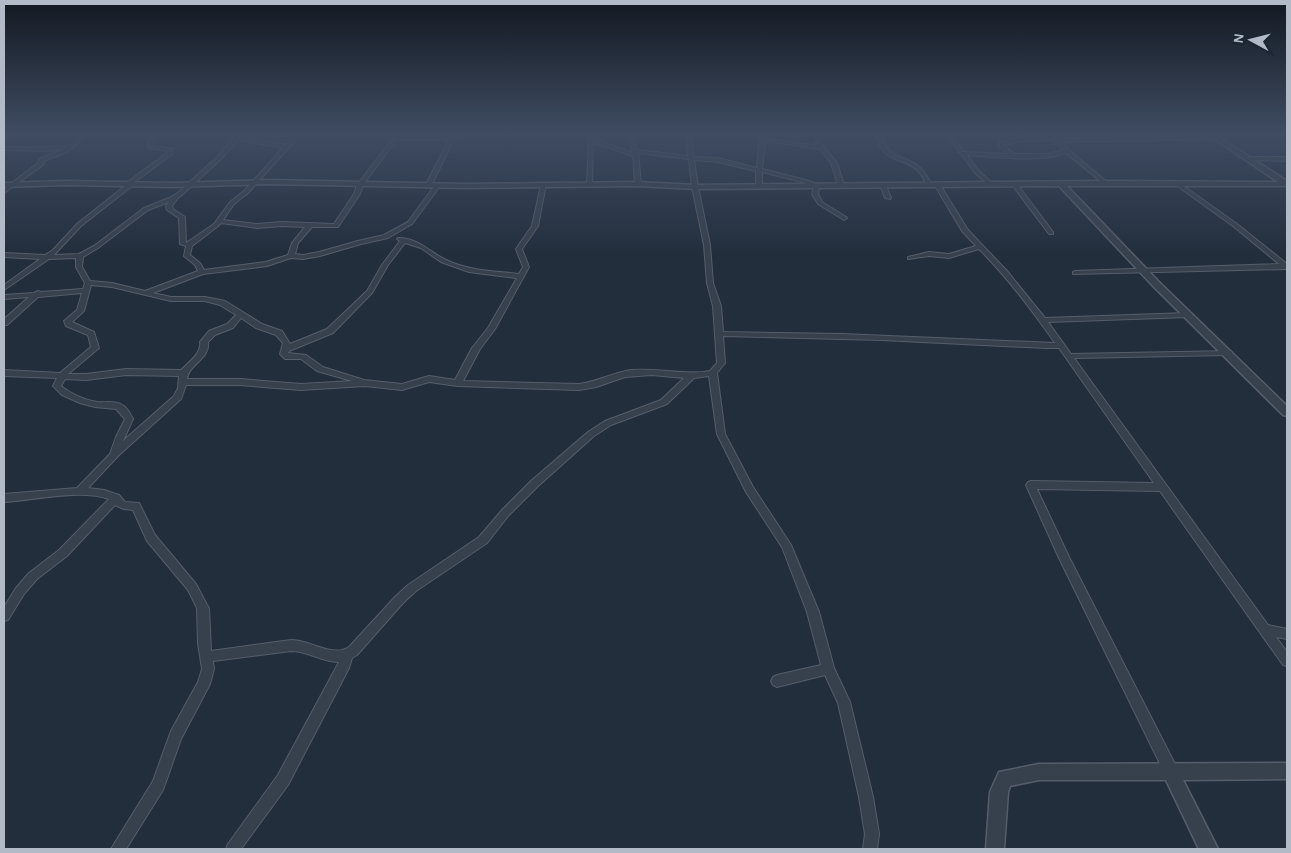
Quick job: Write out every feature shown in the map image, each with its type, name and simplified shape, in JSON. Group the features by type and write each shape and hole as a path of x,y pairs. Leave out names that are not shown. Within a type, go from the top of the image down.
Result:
{"street":[{"path":"4,191 27,174"},
{"path":"4,288 62,244 79,225 143,174"},
{"path":"189,245 184,244 183,241 185,234 182,216 170,210 169,206 176,197 203,174"},
{"path":"202,272 198,264 187,256 189,245 219,221 232,203 246,192 262,174"},
{"path":"219,221 258,226 336,226 368,174"},
{"path":"428,186 434,174"},
{"path":"589,174 589,185"},
{"path":"637,174 638,184"},
{"path":"693,174 707,245 710,283 717,306 721,363 713,374 721,434 749,489 786,545 813,612 828,669 844,702 849,722 872,834 870,849"},
{"path":"759,174 759,186"},
{"path":"775,174 817,186"},
{"path":"837,174 841,185"},
{"path":"924,174 979,247 1005,272 1043,320 1101,404 1163,487 1287,661"},
{"path":"978,174 991,185"},
{"path":"1094,174 1105,183"},
{"path":"1272,174 1287,184"},
{"path":"4,185 66,183 191,185 253,183 428,186 638,184 695,187 1105,183 1287,184"},
{"path":"1015,184 1051,232"},
{"path":"1061,184 1143,270 1287,412"},
{"path":"1178,184 1287,267"},
{"path":"458,383 476,348 491,329 526,267 519,250 535,226 544,185"},
{"path":"883,185 888,198"},
{"path":"145,294 202,272 267,264 291,256 303,257 338,250 360,242 386,237 410,223 437,186"},
{"path":"817,186 815,194 820,203 844,218"},
{"path":"4,255 80,256 96,247 146,209 176,197"},
{"path":"291,256 295,243 310,225"},
{"path":"397,230 397,234 403,241 423,247 443,261 471,272 521,276"},
{"path":"286,348 330,330 370,292 386,264 403,241"},
{"path":"910,258 929,254 949,256 979,247"},
{"path":"80,256 78,260 80,271 86,287 80,311 68,321 69,324 91,334 95,348 71,367 61,378 57,386 65,394 94,404 117,406 126,414 129,419 120,436 115,455"},
{"path":"1075,273 1287,267"},
{"path":"4,297 38,293 64,294 86,287 112,285 171,299 205,299 222,304 259,326 279,333 287,343 284,354 288,357 303,358 320,369 365,383"},
{"path":"4,323 38,293"},
{"path":"78,492 178,397 183,382 183,373 202,353 205,346 204,342 212,333 230,326 240,315"},
{"path":"1043,320 1188,315"},
{"path":"719,334 867,336 914,340 1046,346 1061,345"},
{"path":"1069,356 1228,353"},
{"path":"4,373 61,378 101,376 126,372 183,373"},
{"path":"183,382 240,382 301,387 365,383 402,387 429,379 458,383 580,387 592,386 631,373 691,376 713,374"},
{"path":"206,657 231,651 302,646 337,658 346,657 354,652 399,600 412,588 483,540 506,512 591,434 608,423 664,402 691,376"},
{"path":"1163,487 1031,485 1056,542 1118,660 1172,771 1178,791 1209,849"},
{"path":"4,498 78,492 108,494 116,498 122,505 136,506 151,538 192,587 203,608 204,643 208,669 204,684 176,736 158,785 118,849"},
{"path":"4,616 20,590 33,576 63,553 116,498"},
{"path":"1264,629 1287,634"},
{"path":"233,849 283,780 345,664 346,657"},
{"path":"777,681 828,669"},
{"path":"995,849 999,792 1005,778 1039,772 1287,770"}]}
